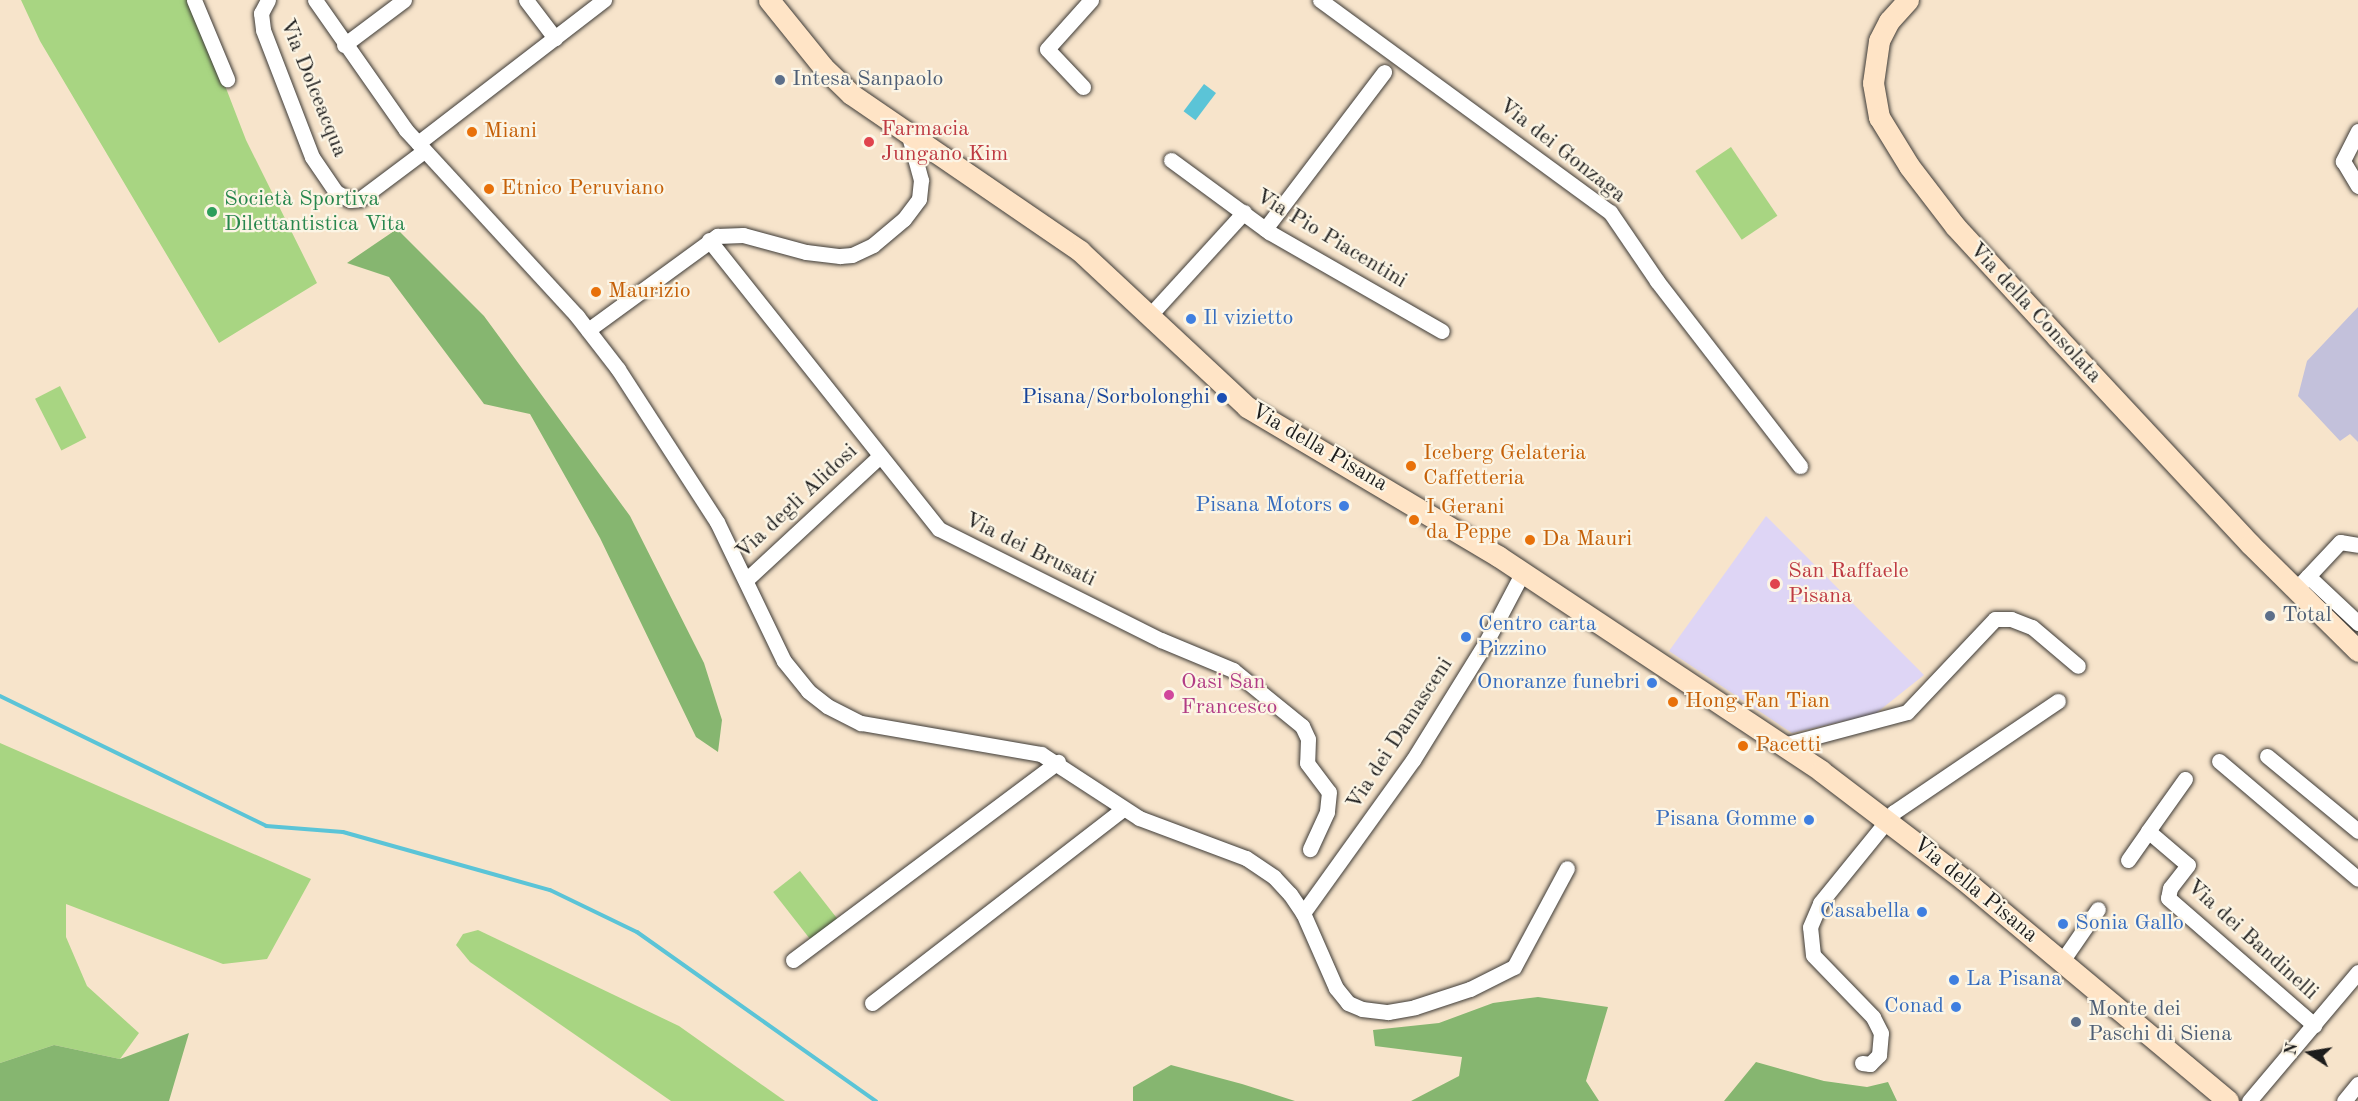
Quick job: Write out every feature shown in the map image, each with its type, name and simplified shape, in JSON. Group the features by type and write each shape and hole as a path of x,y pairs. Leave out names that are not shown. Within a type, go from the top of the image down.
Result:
{"main road":[{"name":"Via della Pisana","path":"769,0 830,74 909,136 1069,242 1151,314 1230,393 1262,418 1412,503 1523,572 1783,745 1887,818 2228,1101"},
{"name":"Via della Consolata","path":"1908,0 1884,31 1873,70 1875,100 1892,141 1954,226 2301,583 2356,643"}],"street":[{"path":"194,0 227,79"},
{"name":"Via Dolceacqua","path":"268,0 261,13 263,30 309,150 336,192 350,200 360,199 421,147"},
{"path":"315,0 344,45 421,147 588,330 686,471 746,580 784,661 808,691 837,713 861,723 1024,749 1058,762 1123,809 1246,858 1274,876 1303,913 1331,980 1344,999 1362,1009 1397,1011 1470,989 1514,967 1567,868"},
{"path":"344,45 404,0"},
{"path":"526,0 555,38"},
{"path":"421,147 604,0"},
{"path":"1083,87 1047,49 1091,0"},
{"name":"Via dei Gonzaga","path":"1320,0 1610,212 1657,281 1800,466"},
{"path":"1265,229 1384,72"},
{"path":"2358,131 2343,161 2358,186"},
{"path":"588,330 709,240 723,235 743,235 832,255 863,250 896,226 919,199 921,180 909,136"},
{"name":"Via Pio Piacentini","path":"1171,159 1265,229 1442,331"},
{"path":"1151,314 1244,212"},
{"name":"Via dei Brusati","path":"709,240 929,520 953,539 1161,640 1233,670 1273,698 1305,730 1307,763 1329,792 1328,812 1310,849"},
{"name":"Via degli Alidosi","path":"746,580 879,457"},
{"path":"2358,545 2340,542 2301,583 2358,623"},
{"name":"Via dei Damasceni","path":"1303,913 1413,760 1485,644 1523,572"},
{"path":"1783,745 1904,714 1995,619 2012,619 2032,627 2078,666"},
{"name":"Via della Pisana","path":"1887,818 2058,701"},
{"path":"2267,756 2358,831"},
{"path":"2219,760 2358,879"},
{"path":"794,960 1058,762"},
{"path":"2128,860 2185,778"},
{"path":"872,1003 1123,809"},
{"path":"1862,1063 1870,1064 1879,1055 1882,1041 1878,1025 1818,963 1809,934 1828,891 1887,818"},
{"name":"Via dei Bandinelli","path":"2148,831 2188,865 2170,888 2168,898 2314,1025"},
{"path":"2062,961 2098,909"},
{"path":"2249,1101 2358,972"},
{"path":"2344,1101 2358,1084"}],"shaded area":[{"path":"2358,307 2358,442 2350,434 2340,441 2298,396 2307,361"},
{"name":"San Raffaele Pisana","path":"1766,516 1924,675 1875,714 1792,733 1669,651"}],"green space":[{"name":"Società Sportiva Dilettantistica Vita","path":"21,0 192,0 246,140 317,283 219,343 40,41"},
{"path":"1731,147 1777,216 1742,240 1695,171"},
{"path":"397,229 484,316 630,516 704,663 722,720 718,752 696,737 600,538 530,414 484,404 389,277 347,263"},
{"path":"60,386 86,438 61,450 35,399"},
{"path":"0,743 311,879 267,959 223,964 66,904 66,937 87,986 139,1033 120,1059 54,1045 0,1063"},
{"path":"800,871 838,920 811,941 773,892"},
{"path":"478,930 679,1026 785,1101 671,1101 470,962 456,945 463,934"},
{"path":"1538,997 1608,1007 1586,1081 1599,1101 1411,1101 1459,1076 1462,1057 1375,1046 1373,1030 1439,1023 1493,1003"},
{"path":"189,1033 169,1101 0,1101 0,1063 54,1045 120,1059"},
{"path":"1756,1062 1824,1081 1867,1087 1888,1082 1897,1101 1724,1101"},
{"path":"1171,1065 1295,1101 1133,1101 1133,1087"}],"water":[{"path":"1204,84 1216,93 1196,120 1184,111"}],"waterway":[{"path":"0,696 266,826 343,832 550,890 637,932 876,1101"}],"place":[{"name":"Intesa Sanpaolo","path":"780,80"},
{"name":"Miani","path":"472,132"},
{"name":"Farmacia Jungano Kim","path":"869,142"},
{"name":"Etnico Peruviano","path":"489,189"},
{"name":"Società Sportiva Dilettantistica Vita","path":"212,212"},
{"name":"Maurizio","path":"596,292"},
{"name":"Il vizietto","path":"1191,319"},
{"name":"Pisana/Sorbolonghi","path":"1222,398"},
{"name":"Iceberg Gelateria Caffetteria","path":"1411,466"},
{"name":"Pisana Motors","path":"1344,506"},
{"name":"I Gerani da Peppe","path":"1414,520"},
{"name":"Da Mauri","path":"1530,540"},
{"name":"San Raffaele Pisana","path":"1775,584"},
{"name":"Total","path":"2270,616"},
{"name":"Centro carta Pizzino","path":"1466,637"},
{"name":"Onoranze funebri","path":"1652,683"},
{"name":"Oasi San Francesco","path":"1169,695"},
{"name":"Hong Fan Tian","path":"1673,702"},
{"name":"Pacetti","path":"1743,746"},
{"name":"Pisana Gomme","path":"1809,820"},
{"name":"Casabella","path":"1922,912"},
{"name":"Sonia Gallo","path":"2063,924"},
{"name":"La Pisana","path":"1954,980"},
{"name":"Conad","path":"1956,1007"},
{"name":"Monte dei Paschi di Siena","path":"2076,1022"}]}
